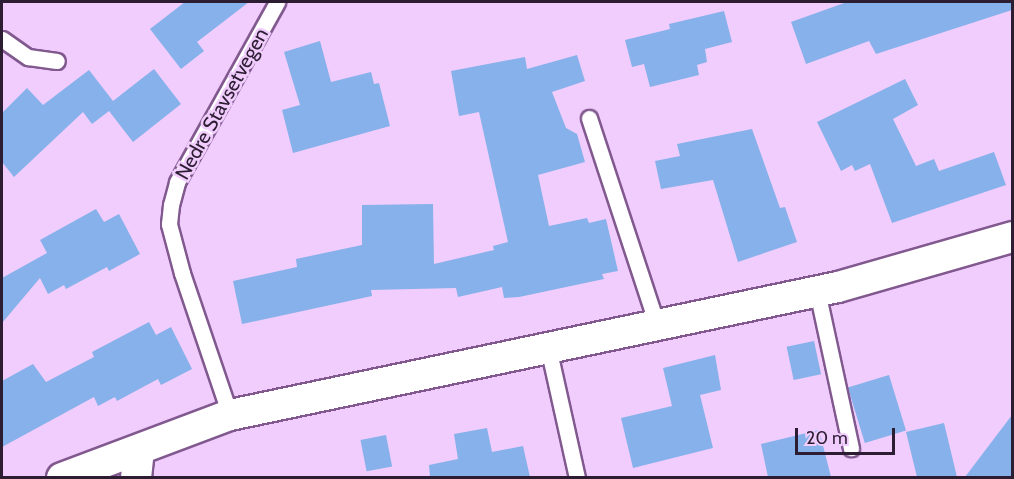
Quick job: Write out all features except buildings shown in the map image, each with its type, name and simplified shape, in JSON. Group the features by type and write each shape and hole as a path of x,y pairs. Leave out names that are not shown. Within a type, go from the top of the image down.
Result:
{"street":[{"path":"62,477 137,464 230,416 319,399 548,347 817,291 1012,237"}],"lane":[{"name":"Nedre Stavsetvegen","path":"230,416 182,273 169,224 171,205 177,182 277,2"},
{"path":"2,39 28,57 57,61"},
{"path":"589,118 657,326"},
{"path":"817,291 851,448"},
{"path":"548,347 577,477"}]}
